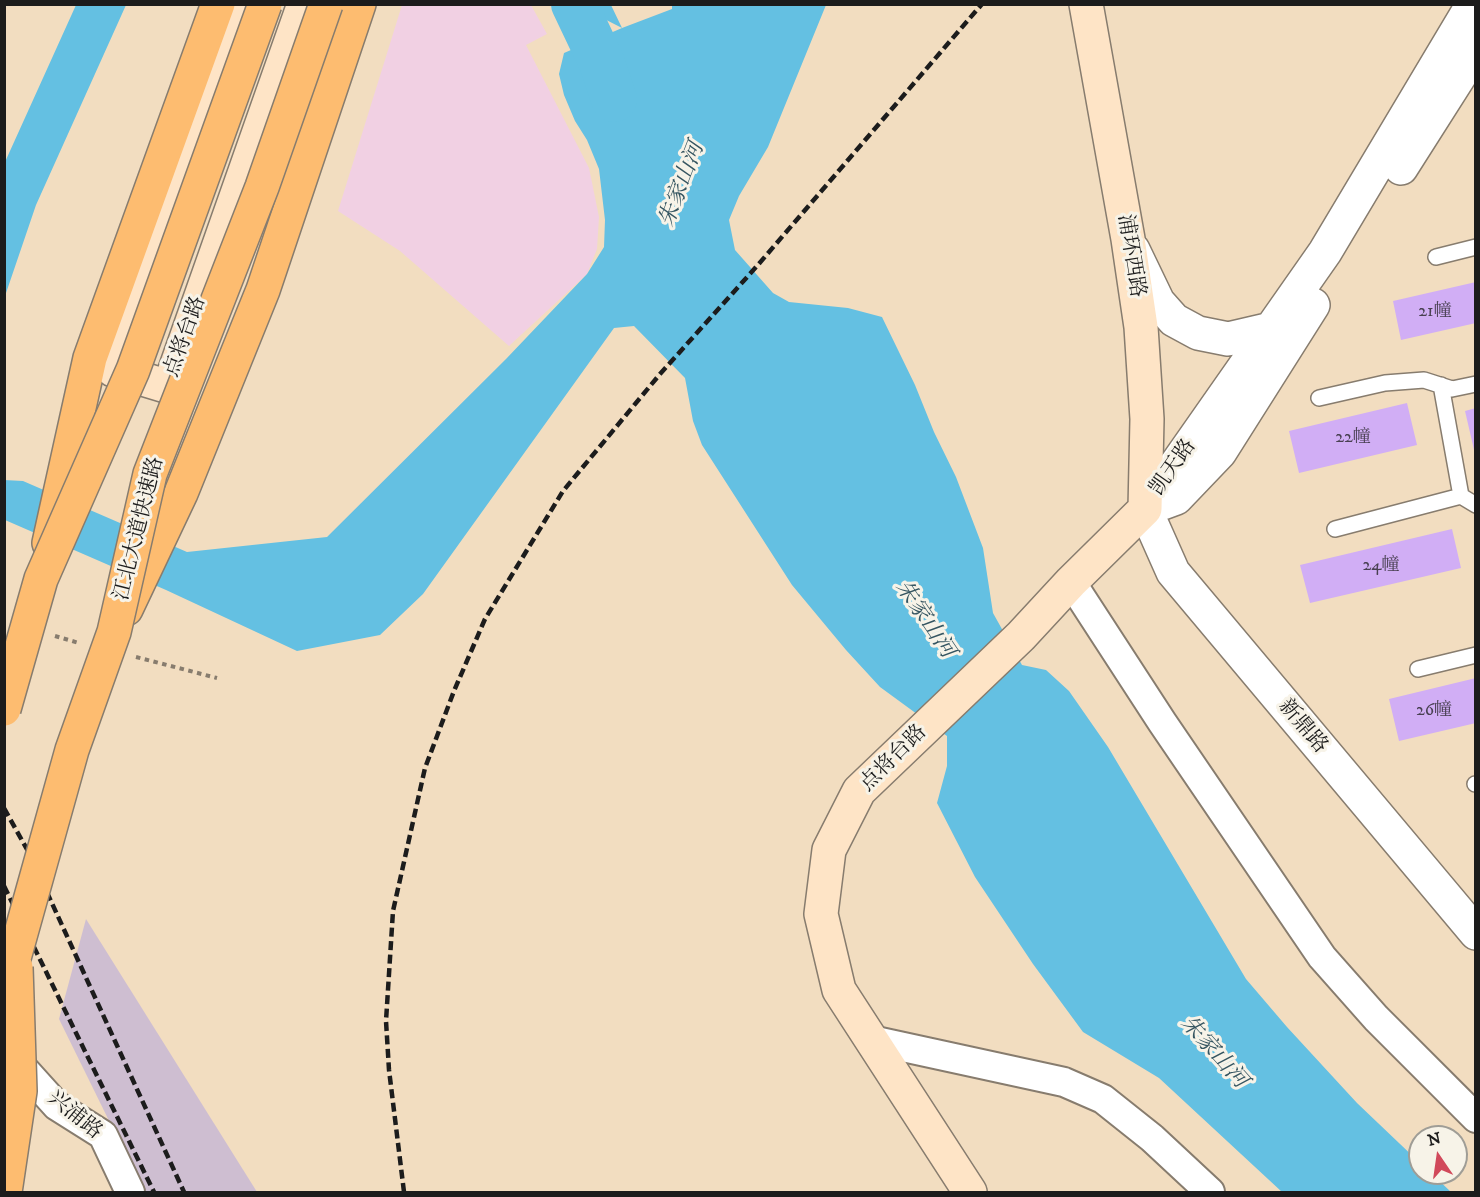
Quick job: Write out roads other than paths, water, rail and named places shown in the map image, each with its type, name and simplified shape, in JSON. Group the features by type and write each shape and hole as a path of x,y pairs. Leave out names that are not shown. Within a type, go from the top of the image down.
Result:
{"highway":[{"path":"4,709 41,579 90,358 218,4"},
{"path":"41,579 133,370 265,4"},
{"name":"江北大道快速路","path":"4,994 72,750 114,632 150,474 262,187 326,4"},
{"path":"114,632 181,493 258,300 359,4"},
{"path":"5,1192 20,1091 15,958"}],"main road":[{"name":"点将台路","path":"242,4 113,370 169,387 304,4"},
{"name":"浦环西路","path":"1086,4 1129,242 1141,327 1147,419 1144,509"},
{"name":"点将台路","path":"970,1192 839,990 821,914 829,850 859,791 1021,636 1144,509"}],"street":[{"name":"凯天路","path":"1144,509 1325,252 1473,4"},
{"name":"凯天路","path":"1144,509 1176,498 1220,452 1476,50"},
{"path":"1129,242 1158,302 1174,320 1198,333 1228,339 1271,329"},
{"name":"新鼎路","path":"1144,509 1173,572 1476,933"},
{"path":"1071,582 1162,722 1322,957 1376,1018 1476,1118"},
{"path":"871,1040 1064,1082 1103,1099 1152,1138 1210,1192"},
{"name":"兴浦路","path":"4,1048 57,1106 103,1135 130,1192"}],"lane":[{"path":"1436,256 1476,247"},
{"path":"1319,398 1385,383 1424,380 1452,388 1476,384"},
{"path":"1441,385 1461,496"},
{"path":"1335,529 1461,496 1476,505"},
{"path":"1418,669 1476,656"}],"water":[{"path":"76,5 126,5 36,205 5,296 5,162"},
{"path":"577,5 611,5 622,28"},
{"name":"朱家山河","path":"672,5 826,5 768,147 739,196 729,220 735,250 773,293 789,302 848,308 882,317 956,477 983,548 993,613 1022,665 1046,670 1069,691 1108,747 1246,979 1357,1103 1408,1152 1408,1185 1444,1185 1451,1192 1282,1192 1159,1078 1083,1032 1033,964 975,877 937,803 947,766 947,736 880,687 792,585 702,445 693,421 685,378 634,326 614,328 423,594 380,635 297,651 166,590 5,520 4,480 23,481 187,552 327,537 506,359 587,274 604,247 605,220 599,169 564,95 559,74 564,53 672,9"}],"waterway":[{"path":"574,4 602,63 614,99"}],"railway":[{"path":"404,1192 389,1070 386,1021 393,911 425,768 454,691 485,619 563,491 660,374 757,266 982,4"},
{"path":"4,808 29,853 184,1192"},
{"path":"4,886 154,1192"}]}
